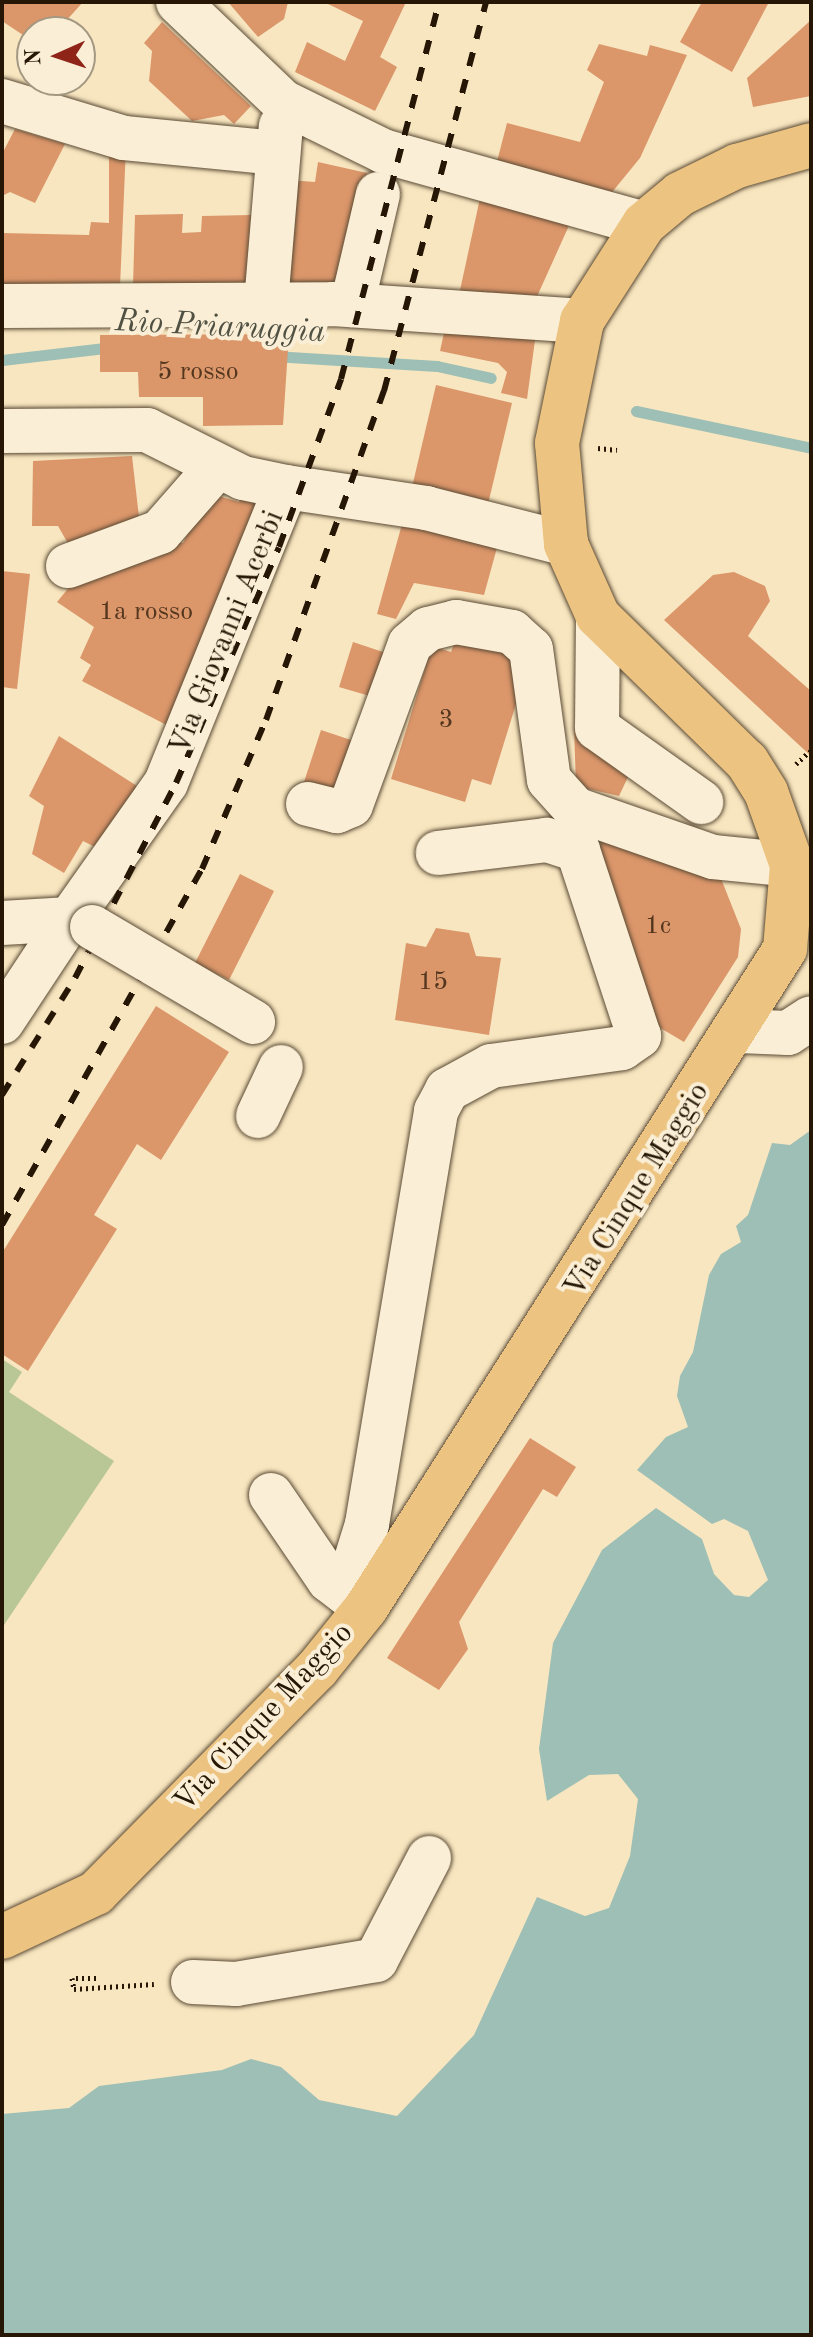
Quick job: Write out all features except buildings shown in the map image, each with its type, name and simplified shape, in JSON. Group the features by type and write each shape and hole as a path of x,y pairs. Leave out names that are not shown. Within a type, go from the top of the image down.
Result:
{"main road":[{"path":"795,847 747,762 598,616 566,544 557,443 582,321 644,224 680,194 737,166 811,145"},
{"name":"Via Cinque Maggio","path":"2,1937 96,1893 317,1669 356,1600 739,1031 785,949 795,847"}],"street":[{"path":"178,2 283,102 383,151 644,224"},
{"path":"2,101 124,138 278,153"},
{"path":"266,303 283,102"},
{"path":"352,305 378,194"},
{"path":"2,306 352,305 582,321"},
{"path":"2,431 147,430 217,467 286,487"},
{"path":"68,566 160,532 217,467"},
{"name":"Via Giovanni Acerbi","path":"2,1022 81,923 166,783 286,487 426,508 566,544"},
{"path":"598,616 597,728 701,802"},
{"path":"308,804 337,811 351,805 410,644 428,629 456,622 512,632 531,649 549,780 575,809 713,857 795,847"},
{"path":"356,1600 436,1111 447,1090 491,1066 622,1048 639,1036 578,850 547,840 438,853"},
{"path":"2,923 81,923 253,1022"},
{"path":"739,1031 788,1033 811,1018"},
{"path":"258,1116 281,1067"},
{"path":"271,1495 309,1555 356,1600"},
{"path":"193,1982 236,1984 376,1960 429,1858"}],"path":[{"path":"96,1978 72,1978 74,1989 193,1982"}],"green space":[{"path":"2,1359 22,1372 9,1392 114,1461 2,1628"}],"water":[{"path":"811,1130 811,2335 2,2335 2,2114 69,2108 99,2086 222,2070 251,2059 281,2067 319,2100 397,2116 474,2035 537,1897 585,1916 609,1908 630,1856 638,1799 618,1774 589,1775 547,1801 539,1749 553,1643 602,1550 656,1508 702,1539 714,1574 734,1595 749,1597 768,1580 748,1531 724,1519 712,1524 637,1470 666,1437 688,1427 677,1396 680,1376 693,1352 709,1275 721,1254 741,1242 736,1226 748,1215 772,1143 790,1145"}],"waterway":[{"name":"Rio Priaruggia","path":"2,360 113,347"},
{"name":"Rio Priaruggia","path":"273,356 437,366 491,378"},
{"name":"Rio Priaruggia","path":"636,411 811,448"}],"railway":[{"path":"2,1095 75,978 176,783 279,547 341,379 439,2"},
{"path":"2,1225 202,869 266,720 384,391 486,2"}]}
